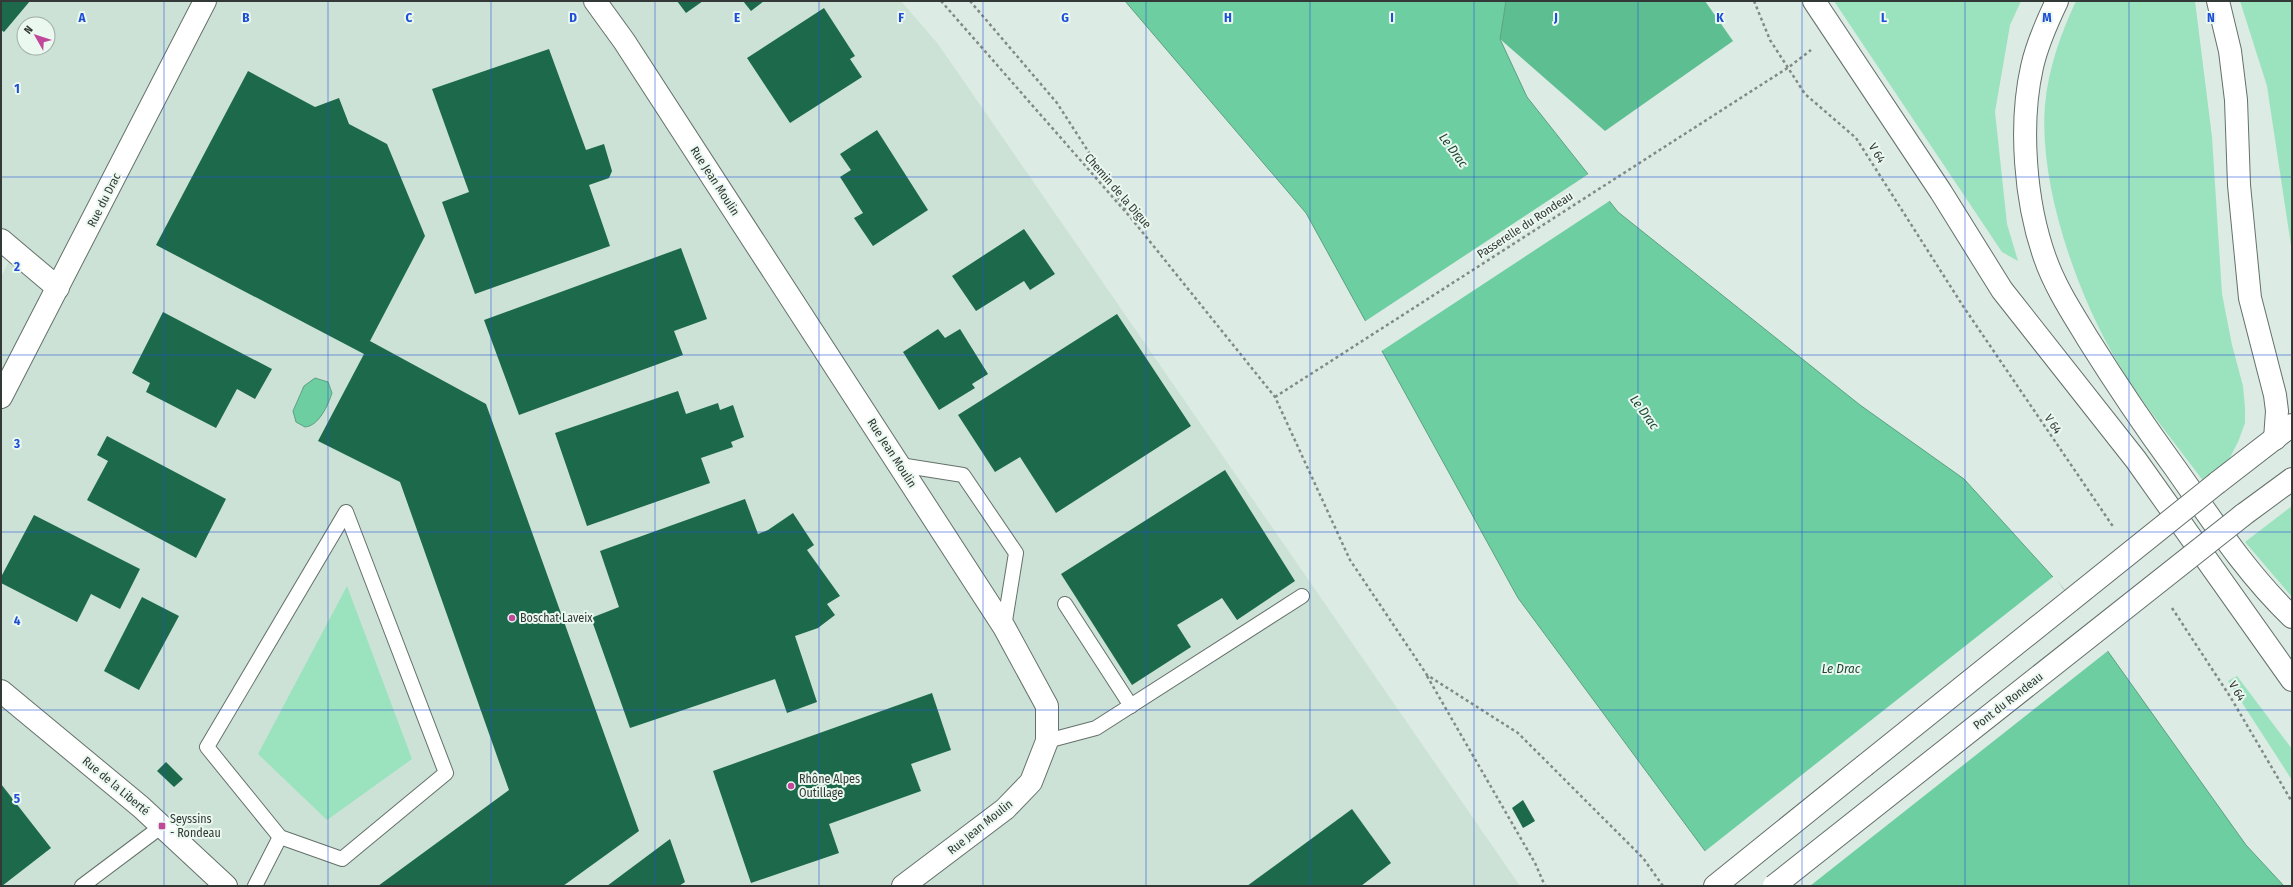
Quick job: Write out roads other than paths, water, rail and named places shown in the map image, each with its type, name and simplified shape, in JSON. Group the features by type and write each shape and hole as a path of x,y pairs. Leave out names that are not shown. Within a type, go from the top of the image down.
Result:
{"main road":[{"name":"Rue du Drac","path":"1,397 205,1"},
{"name":"Rue Jean Moulin","path":"595,1 624,41 1004,627 1047,706 1047,740 1031,782 1005,809 903,886"},
{"path":"1814,1 1941,192 2002,290 2136,460 2292,680"},
{"path":"2057,1 2040,39 2032,66 2028,87 2026,130 2030,194 2045,258 2080,325 2125,398 2242,561 2259,583 2292,617"},
{"path":"2218,1 2230,51 2236,100 2239,185 2250,298 2275,395 2277,411 2275,439"},
{"path":"1,240 58,288"},
{"path":"1715,886 2217,483 2292,425"},
{"name":"Pont du Rondeau","path":"1774,886 2243,515 2292,479"},
{"name":"Rue de la Liberté","path":"1,691 162,826 226,886"}],"lane":[{"path":"900,465 963,475 1016,553 1004,627"},
{"path":"346,512 446,773 342,859 280,837 207,747 346,512"},
{"path":"1047,740 1096,728 1302,596"},
{"path":"1065,604 1131,706"},
{"path":"82,886 162,826"},
{"path":"254,886 280,837"}],"water":[{"name":"Le Drac","path":"1125,1 1506,1 1500,39 1527,97 1618,212 1860,405 1964,479 2062,587 2246,845 2284,886 1731,886 1518,598 1306,213"},
{"path":"315,378 328,382 332,393 319,419 310,426 305,427 296,422 293,411 304,386"}],"place":[{"name":"Boschat Laveix","path":"512,618"},
{"name":"Rhône Alpes Outillage","path":"791,786"},
{"name":"Seyssins - Rondeau","path":"162,826"}]}
